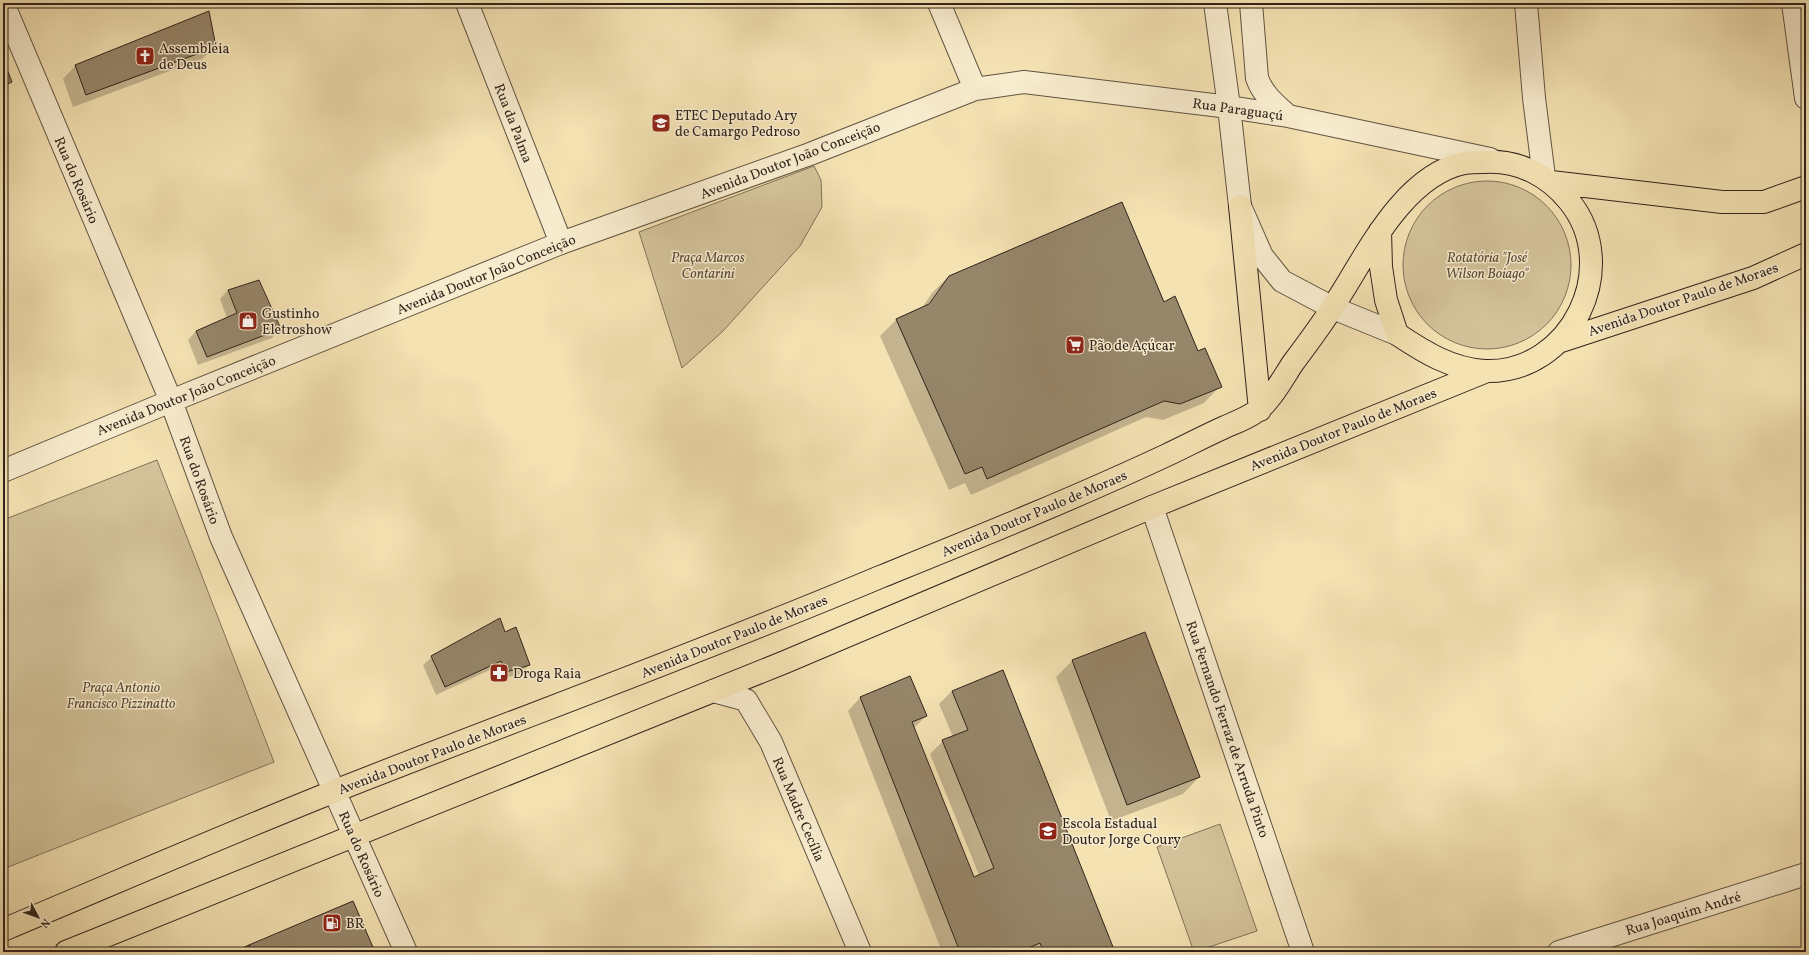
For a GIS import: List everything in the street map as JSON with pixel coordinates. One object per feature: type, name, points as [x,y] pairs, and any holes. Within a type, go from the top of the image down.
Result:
[{"type":"main road","name":"Avenida Doutor Paulo de Moraes","points":[[3,930],[334,791],[769,624],[1108,483],[1260,410],[1333,308],[1380,231],[1402,202],[1429,178],[1462,163],[1498,161],[1522,166],[1547,180]]},
{"type":"main road","points":[[1547,180],[1722,202],[1764,202],[1806,186]]},
{"type":"main road","points":[[1380,231],[1381,268],[1386,300],[1397,334],[1425,352],[1455,366],[1488,371],[1513,368],[1538,358],[1558,342],[1577,318],[1588,290],[1591,260],[1586,231],[1572,204],[1547,180]]},
{"type":"main road","points":[[1240,206],[1260,410]]},
{"type":"main road","name":"Avenida Doutor Paulo de Moraes","points":[[1558,342],[1753,278],[1806,254]]},
{"type":"main road","name":"Avenida Doutor Paulo de Moraes","points":[[66,952],[355,837],[792,659],[1152,507],[1488,371]]},
{"type":"street","name":"Rua da Palma","points":[[467,3],[561,243]]},
{"type":"street","points":[[939,3],[975,89]]},
{"type":"street","points":[[1215,3],[1240,206],[1262,256],[1282,281],[1333,308],[1397,334]]},
{"type":"street","points":[[1251,3],[1257,78],[1261,89],[1270,100],[1288,116]]},
{"type":"street","points":[[1526,3],[1534,98],[1547,180]]},
{"type":"street","points":[[1793,3],[1806,98]]},
{"type":"street","name":"Rua do Rosário","points":[[7,6],[171,401],[221,537],[406,952]]},
{"type":"street","name":"Rua Paraguaçú","points":[[975,89],[1024,82],[1229,107],[1288,116],[1498,161]]},
{"type":"street","name":"Avenida Doutor João Conceição","points":[[3,471],[171,401],[561,243],[810,154],[975,89]]},
{"type":"street","name":"Rua Fernando Ferraz de Arruda Pinto","points":[[1152,507],[1303,952]]},
{"type":"street","name":"Rua Madre Cecília","points":[[713,691],[746,700],[771,742],[860,952]]},
{"type":"street","name":"Rua Joaquim André","points":[[1559,952],[1806,874]]},
{"type":"green space","name":"Praça Marcos Contarini","points":[[814,166],[821,180],[822,207],[800,246],[723,331],[682,368],[639,232]]},
{"type":"green space","name":"Rotatória \"José Wilson Boiago\"","points":[[1479,181],[1495,181],[1519,187],[1534,195],[1547,205],[1557,218],[1565,233],[1570,249],[1570,281],[1565,297],[1557,312],[1547,325],[1534,335],[1511,346],[1495,349],[1479,349],[1463,346],[1447,339],[1433,330],[1422,319],[1413,305],[1406,289],[1403,273],[1403,257],[1406,241],[1413,225],[1422,211],[1433,200],[1447,191],[1463,184]]},
{"type":"green space","name":"Praça Antonio Francisco Pizzinatto","points":[[157,460],[274,762],[3,869],[3,520]]},
{"type":"green space","points":[[1220,824],[1257,931],[1194,952],[1157,847]]},
{"type":"building","name":"Assembléia de Deus","points":[[209,11],[216,47],[86,95],[75,65]]},
{"type":"building","points":[[3,59],[12,82],[3,86]]},
{"type":"building","points":[[1122,202],[1164,302],[1175,296],[1198,351],[1205,348],[1222,387],[1180,404],[1164,401],[987,479],[982,467],[965,474],[896,319],[929,304],[949,276]]},
{"type":"building","name":"Gustinho Eletroshow","points":[[259,280],[281,329],[207,357],[196,331],[237,313],[228,290]]},
{"type":"building","points":[[500,618],[505,632],[516,627],[530,665],[506,672],[501,661],[445,687],[431,656]]},
{"type":"building","points":[[1145,632],[1200,777],[1127,805],[1072,660]]},
{"type":"building","points":[[1003,670],[1115,952],[1044,952],[1040,943],[1019,952],[960,952],[860,697],[910,676],[927,716],[912,722],[974,877],[994,868],[942,740],[968,730],[952,691]]},
{"type":"building","name":"BR","points":[[353,901],[375,952],[252,952],[249,945]]},
{"type":"building","points":[[249,945],[252,952],[233,952]]},
{"type":"place","name":"Assembléia de Deus","points":[[145,56]]},
{"type":"place","name":"ETEC Deputado Ary de Camargo Pedroso","points":[[661,123]]},
{"type":"place","name":"Gustinho Eletroshow","points":[[248,321]]},
{"type":"place","name":"Pão de Açúcar","points":[[1075,345]]},
{"type":"place","name":"Droga Raia","points":[[499,673]]},
{"type":"place","name":"Escola Estadual Doutor Jorge Coury","points":[[1048,831]]},
{"type":"place","name":"BR","points":[[332,923]]}]
